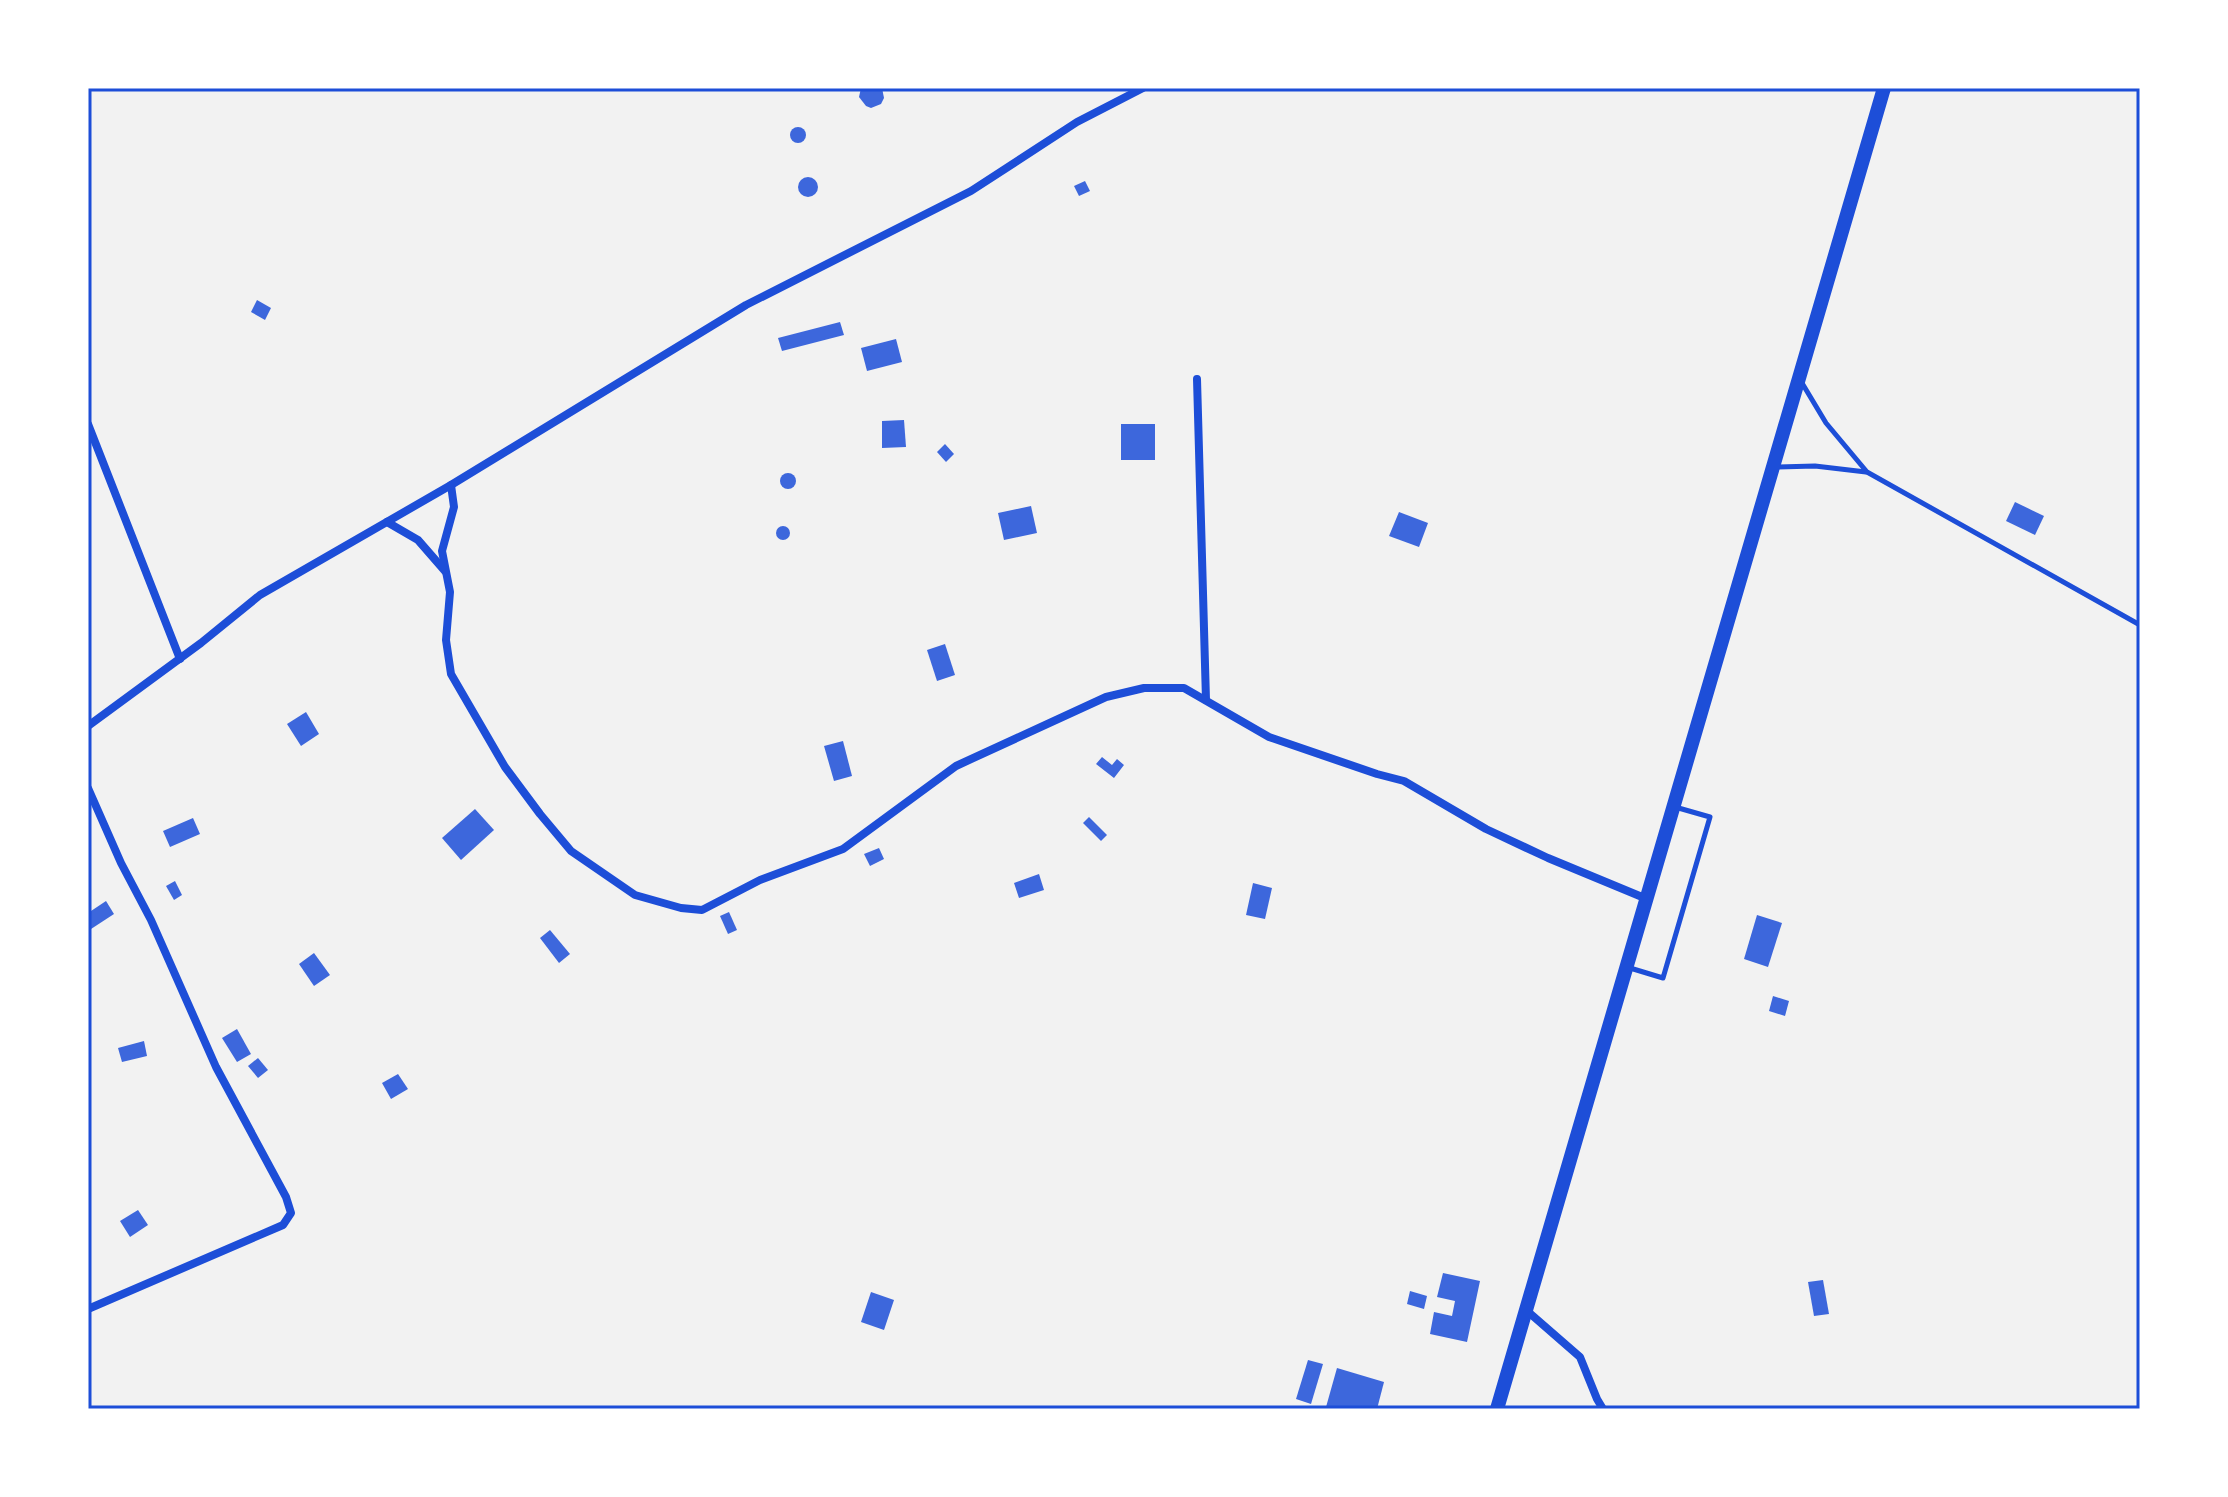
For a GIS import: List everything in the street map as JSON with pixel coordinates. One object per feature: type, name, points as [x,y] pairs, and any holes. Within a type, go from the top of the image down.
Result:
[{"type":"street","points":[[88,726],[180,659],[260,595],[451,485],[746,305],[971,191],[1077,122],[1143,88]]},
{"type":"street","points":[[1497,1409],[1884,88]]},
{"type":"street","points":[[1197,379],[1206,700]]},
{"type":"street","points":[[88,424],[180,659]]},
{"type":"street","points":[[451,485],[454,507],[442,551],[450,592],[446,640],[451,674],[505,767],[571,851],[635,895],[681,908],[702,910],[760,880],[843,849],[956,766],[1106,697],[1166,686],[1184,688],[1269,737],[1404,781],[1486,829],[1647,899]]},
{"type":"street","points":[[387,522],[418,540],[448,575]]},
{"type":"street","points":[[88,788],[216,1067],[286,1197],[291,1213],[283,1225],[88,1309]]},
{"type":"street","points":[[1526,1310],[1580,1357],[1603,1409]]},
{"type":"lane","points":[[1799,378],[1826,423],[1867,472],[2140,625]]},
{"type":"lane","points":[[1773,467],[1815,466],[1867,472]]},
{"type":"lane","points":[[1627,967],[1663,978],[1710,817],[1674,806]]},
{"type":"building","points":[[861,88],[882,88],[884,98],[881,104],[871,108],[866,106],[859,97]]},
{"type":"building","points":[[798,127],[804,129],[804,141],[798,143],[792,141],[790,135],[792,129]]},
{"type":"building","points":[[804,177],[812,177],[818,187],[812,197],[804,197],[798,191],[798,183]]},
{"type":"building","points":[[1085,181],[1090,191],[1079,196],[1074,186]]},
{"type":"building","points":[[257,300],[271,308],[265,320],[251,312]]},
{"type":"building","points":[[840,322],[844,335],[782,351],[778,338]]},
{"type":"building","points":[[896,339],[902,362],[867,371],[861,348]]},
{"type":"building","points":[[904,420],[906,447],[882,448],[882,421]]},
{"type":"building","points":[[1121,424],[1155,424],[1155,460],[1121,460]]},
{"type":"building","points":[[945,444],[954,454],[946,462],[937,452]]},
{"type":"building","points":[[785,473],[791,473],[796,481],[794,487],[785,489],[780,484],[780,478]]},
{"type":"building","points":[[2015,502],[2044,516],[2035,535],[2006,521]]},
{"type":"building","points":[[1031,506],[1037,533],[1004,540],[998,513]]},
{"type":"building","points":[[1399,512],[1428,523],[1419,547],[1389,536]]},
{"type":"building","points":[[783,526],[790,533],[783,540],[776,533]]},
{"type":"building","points":[[945,644],[955,675],[937,681],[927,650]]},
{"type":"building","points":[[306,712],[319,734],[301,746],[287,724]]},
{"type":"building","points":[[843,741],[852,776],[834,781],[824,746]]},
{"type":"building","points":[[1102,757],[1112,765],[1117,759],[1124,765],[1114,778],[1096,764]]},
{"type":"building","points":[[475,809],[494,830],[461,860],[442,838]]},
{"type":"building","points":[[1089,817],[1107,835],[1101,841],[1083,823]]},
{"type":"building","points":[[193,818],[200,834],[170,847],[163,831]]},
{"type":"building","points":[[879,848],[884,859],[870,866],[864,854]]},
{"type":"building","points":[[1039,874],[1044,890],[1019,898],[1014,883]]},
{"type":"building","points":[[175,881],[182,895],[174,900],[166,886]]},
{"type":"building","points":[[1253,883],[1272,888],[1265,919],[1246,915]]},
{"type":"building","points":[[106,901],[114,914],[91,929],[88,913]]},
{"type":"building","points":[[729,912],[737,930],[728,934],[720,916]]},
{"type":"building","points":[[1757,915],[1782,923],[1768,967],[1744,959]]},
{"type":"building","points":[[550,930],[570,954],[559,963],[540,938]]},
{"type":"building","points":[[314,953],[330,975],[314,986],[299,964]]},
{"type":"building","points":[[1773,996],[1789,1001],[1785,1016],[1769,1011]]},
{"type":"building","points":[[237,1029],[251,1054],[237,1062],[222,1038]]},
{"type":"building","points":[[144,1041],[147,1056],[122,1062],[118,1048]]},
{"type":"building","points":[[258,1058],[268,1070],[258,1078],[248,1066]]},
{"type":"building","points":[[398,1074],[408,1089],[391,1099],[382,1083]]},
{"type":"building","points":[[138,1210],[148,1225],[130,1237],[120,1221]]},
{"type":"building","points":[[1443,1273],[1480,1281],[1467,1342],[1430,1334],[1434,1312],[1452,1316],[1455,1301],[1437,1297]]},
{"type":"building","points":[[1823,1280],[1829,1314],[1814,1316],[1808,1282]]},
{"type":"building","points":[[1410,1291],[1427,1296],[1424,1309],[1407,1304]]},
{"type":"building","points":[[871,1292],[894,1300],[884,1330],[861,1322]]},
{"type":"building","points":[[1308,1360],[1323,1364],[1311,1404],[1296,1399]]},
{"type":"building","points":[[1337,1368],[1384,1382],[1377,1409],[1326,1407]]}]
